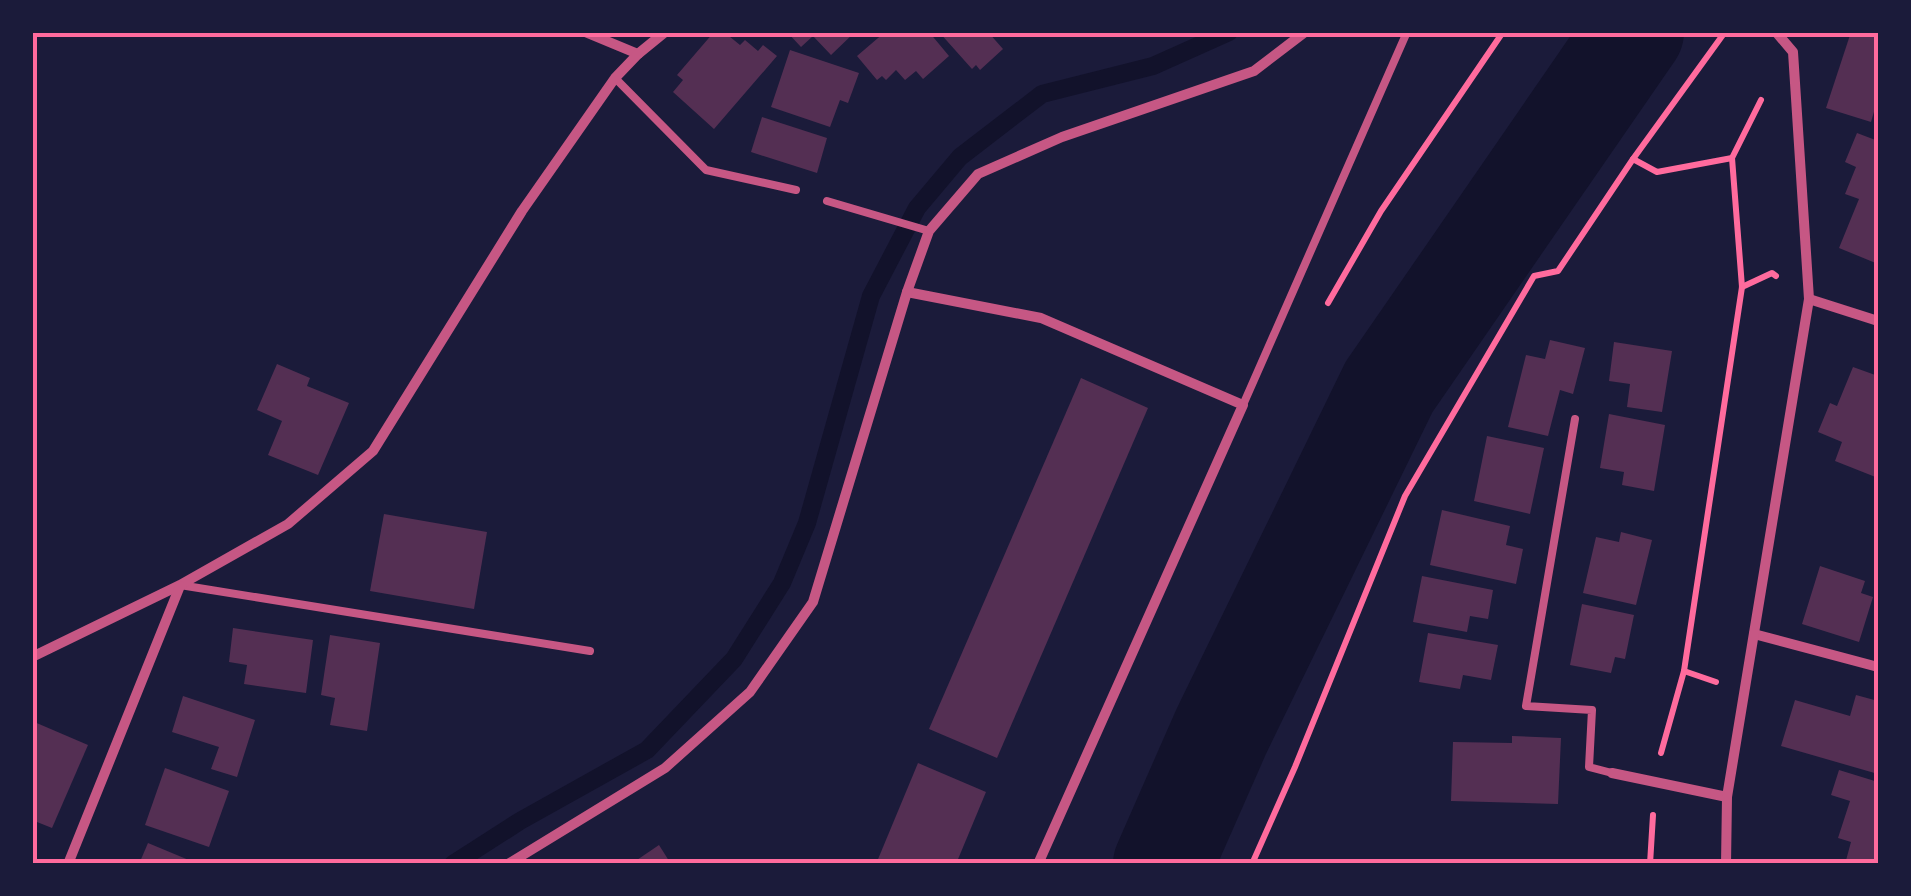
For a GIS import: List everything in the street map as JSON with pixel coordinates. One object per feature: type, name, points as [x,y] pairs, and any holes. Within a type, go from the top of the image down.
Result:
[{"type":"street","points":[[585,32],[638,54]]},
{"type":"street","points":[[32,657],[180,585],[288,524],[374,451],[522,211],[614,78],[665,32]]},
{"type":"street","points":[[508,864],[665,768],[750,692],[813,602],[907,292],[929,232],[978,174],[1062,137],[1254,72],[1305,32]]},
{"type":"street","points":[[1726,864],[1728,797],[1808,300],[1792,52],[1776,32]]},
{"type":"street","points":[[907,292],[1041,318],[1242,405],[1038,864]]},
{"type":"street","points":[[1808,300],[1878,321]]},
{"type":"street","points":[[68,864],[180,585]]},
{"type":"street","points":[[1754,634],[1878,667]]},
{"type":"street","points":[[1612,772],[1728,797]]},
{"type":"lane","points":[[1242,405],[1407,32]]},
{"type":"lane","points":[[614,78],[706,170],[796,190]]},
{"type":"lane","points":[[827,201],[929,232]]},
{"type":"lane","points":[[1574,420],[1526,706],[1592,710],[1589,767],[1612,772]]},
{"type":"lane","points":[[180,585],[590,650]]},
{"type":"path","points":[[1321,314],[1381,211],[1503,32]]},
{"type":"path","points":[[1252,864],[1405,496],[1534,276],[1558,271],[1726,32]]},
{"type":"path","points":[[1650,864],[1660,755],[1684,671],[1742,288],[1732,158],[1756,106],[1792,52]]},
{"type":"path","points":[[1633,160],[1658,172],[1732,158]]},
{"type":"building","points":[[714,32],[724,32],[740,45],[745,40],[758,51],[763,45],[777,56],[714,129],[673,92],[683,80],[677,75]]},
{"type":"building","points":[[787,32],[855,32],[831,55],[813,36],[801,47]]},
{"type":"building","points":[[885,32],[929,32],[949,56],[923,79],[916,71],[905,80],[896,70],[886,80],[882,76],[877,80],[857,56]]},
{"type":"building","points":[[939,32],[988,32],[1003,49],[980,70],[976,65],[972,69]]},
{"type":"building","points":[[1851,32],[1878,32],[1878,98],[1871,122],[1826,108]]},
{"type":"building","points":[[790,50],[859,73],[848,103],[840,100],[830,127],[771,107]]},
{"type":"building","points":[[762,117],[827,138],[817,173],[751,152]]},
{"type":"building","points":[[1857,133],[1878,141],[1878,264],[1839,248],[1859,199],[1845,194],[1856,167],[1845,162]]},
{"type":"building","points":[[1550,340],[1585,348],[1573,394],[1560,390],[1548,436],[1508,427],[1526,355],[1545,359]]},
{"type":"building","points":[[1614,342],[1672,351],[1662,412],[1627,407],[1630,384],[1609,381]]},
{"type":"building","points":[[277,364],[310,378],[307,386],[349,403],[318,475],[268,455],[282,421],[257,410]]},
{"type":"building","points":[[1853,367],[1878,376],[1878,478],[1835,461],[1842,442],[1818,432],[1830,403],[1837,406]]},
{"type":"building","points":[[1081,378],[1148,408],[997,758],[929,729]]},
{"type":"building","points":[[1609,414],[1665,425],[1654,491],[1622,485],[1624,472],[1600,468]]},
{"type":"building","points":[[1487,436],[1544,448],[1530,514],[1474,501]]},
{"type":"building","points":[[1442,510],[1510,526],[1506,545],[1523,549],[1516,584],[1430,565]]},
{"type":"building","points":[[384,514],[487,532],[474,609],[370,591]]},
{"type":"building","points":[[1621,532],[1652,540],[1636,605],[1583,593],[1596,537],[1619,542]]},
{"type":"building","points":[[1820,566],[1865,581],[1861,593],[1873,597],[1859,642],[1802,624]]},
{"type":"building","points":[[1422,576],[1493,590],[1488,619],[1470,616],[1467,632],[1413,622]]},
{"type":"building","points":[[1582,604],[1634,615],[1625,659],[1615,657],[1611,673],[1570,665]]},
{"type":"building","points":[[233,628],[313,640],[306,693],[244,684],[247,665],[229,662]]},
{"type":"building","points":[[1428,633],[1498,645],[1491,680],[1463,675],[1460,689],[1419,682]]},
{"type":"building","points":[[330,635],[380,643],[367,731],[330,725],[335,698],[321,695]]},
{"type":"building","points":[[1856,695],[1878,701],[1878,774],[1781,746],[1795,700],[1850,716]]},
{"type":"building","points":[[183,696],[255,720],[237,777],[211,769],[219,747],[172,732]]},
{"type":"building","points":[[32,721],[88,745],[52,828],[32,820]]},
{"type":"building","points":[[1512,736],[1561,738],[1558,804],[1451,801],[1453,742],[1512,743]]},
{"type":"building","points":[[918,763],[986,792],[956,864],[876,864]]},
{"type":"building","points":[[165,768],[229,791],[209,847],[145,825]]},
{"type":"building","points":[[1839,770],[1878,782],[1878,864],[1845,864],[1851,842],[1838,838],[1850,801],[1831,795]]},
{"type":"building","points":[[148,843],[196,863],[196,864],[139,864]]},
{"type":"building","points":[[659,845],[671,864],[631,864]]},
{"type":"waterway","points":[[453,864],[520,821],[647,750],[734,659],[782,583],[807,523],[871,296],[917,208],[960,157],[1042,94],[1153,66],[1229,32]]},
{"type":"waterway","points":[[1163,864],[1221,732],[1389,387],[1634,32]]}]
